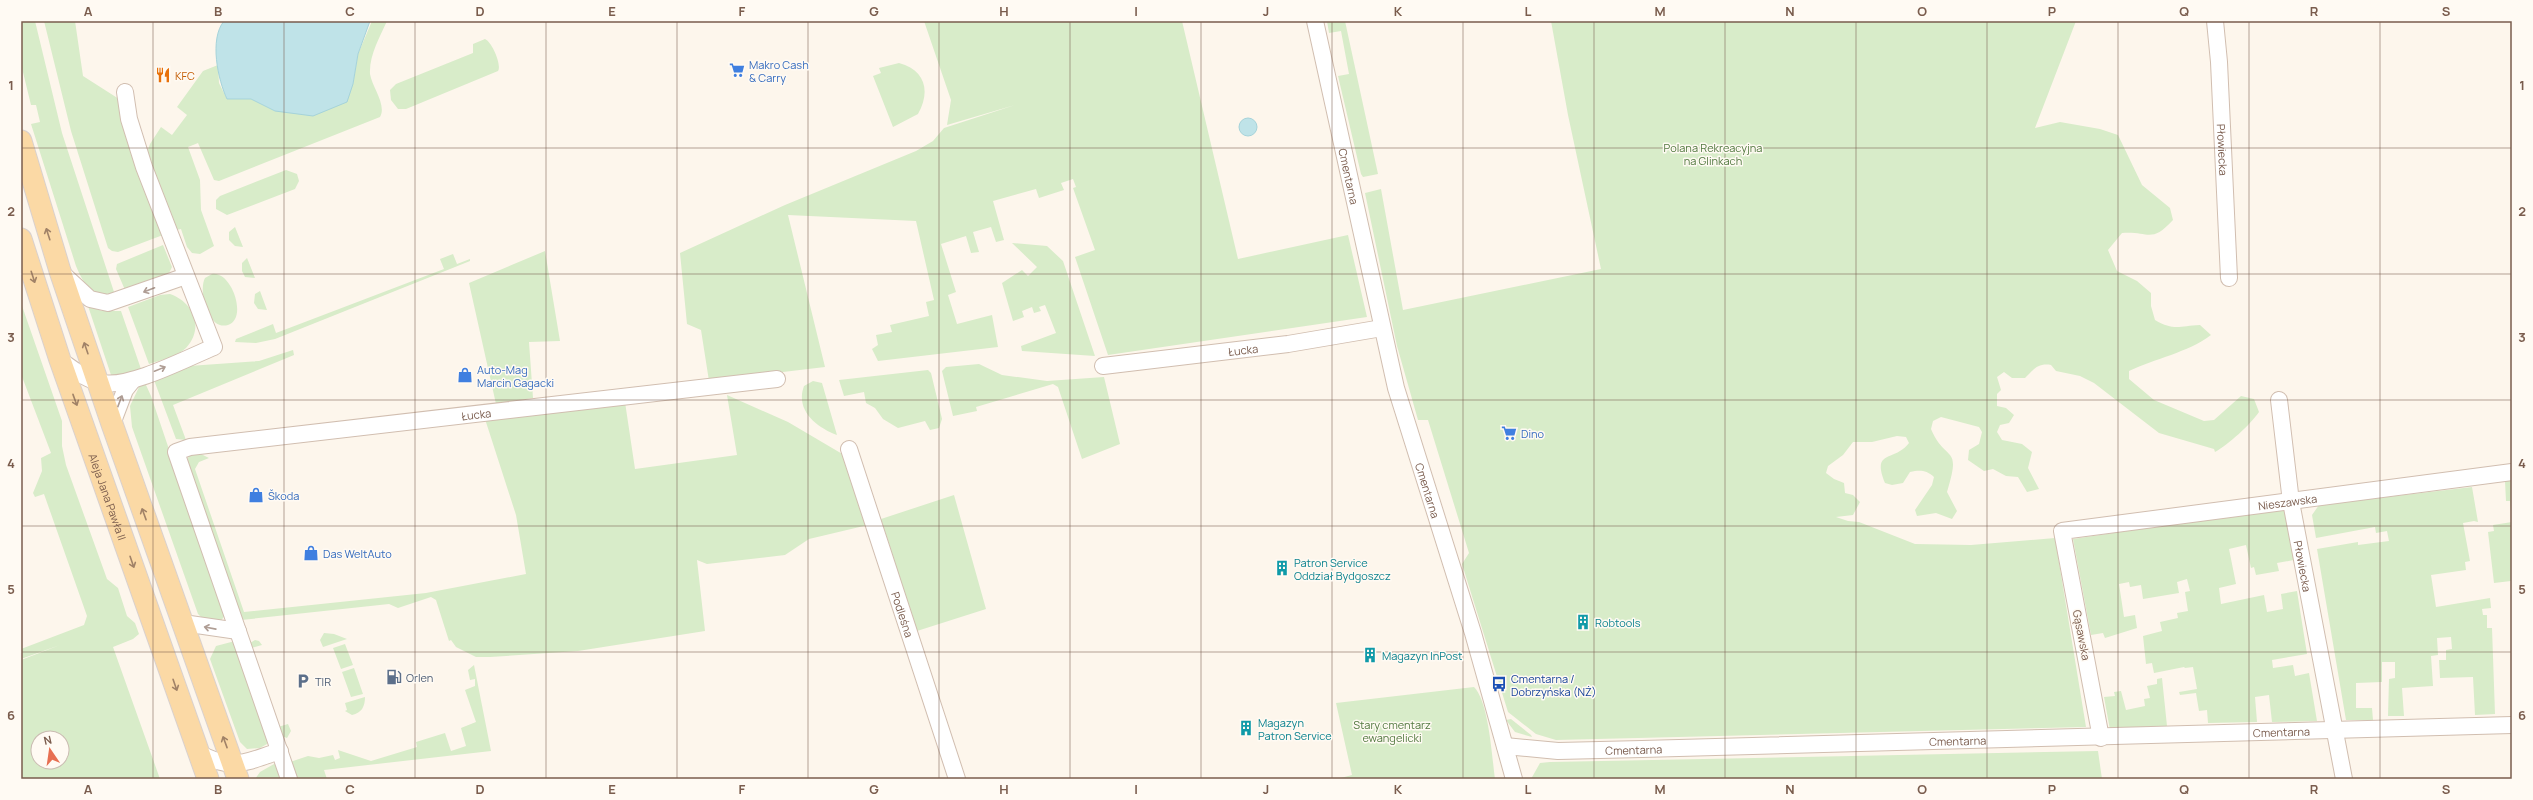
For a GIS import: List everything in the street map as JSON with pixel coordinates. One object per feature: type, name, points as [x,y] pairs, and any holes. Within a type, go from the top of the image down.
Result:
[{"type":"main road","points":[[21,141],[60,271],[112,424],[236,772]]},
{"type":"main road","name":"Aleja Jana Pawła II","points":[[21,240],[60,360],[208,779]]},
{"type":"street","name":"Cmentarna","points":[[1315,21],[1396,388],[1505,746],[1558,751],[2336,732],[2512,725]]},
{"type":"street","name":"Płowiecka","points":[[2215,21],[2219,62],[2229,278]]},
{"type":"street","points":[[60,360],[90,379],[109,384],[133,380],[214,347],[141,160],[128,119],[125,92]]},
{"type":"street","points":[[60,271],[90,299],[108,303],[186,276]]},
{"type":"street","name":"Łucka","points":[[1103,366],[1288,344],[1382,328]]},
{"type":"street","name":"Łucka","points":[[238,631],[176,452],[190,447],[777,379]]},
{"type":"street","points":[[112,424],[125,390],[133,380]]},
{"type":"street","name":"Płowiecka","points":[[2279,400],[2291,502],[2344,779]]},
{"type":"street","name":"Podleśna","points":[[849,449],[957,779]]},
{"type":"street","name":"Nieszawska","points":[[2062,532],[2512,472]]},
{"type":"street","name":"Gąsawska","points":[[2062,532],[2102,738]]},
{"type":"street","points":[[183,622],[238,631],[289,779]]},
{"type":"street","points":[[1505,746],[1514,779]]},
{"type":"street","points":[[199,753],[236,772],[280,751]]},
{"type":"green space","points":[[21,21],[35,21],[62,133],[115,295],[107,296],[95,293],[86,284],[76,266],[31,124],[40,122],[36,105],[31,105],[21,64]]},
{"type":"green space","points":[[44,21],[75,21],[83,76],[119,99],[127,141],[163,235],[118,252],[112,251],[108,248],[71,131]]},
{"type":"green space","points":[[372,21],[387,21],[376,46],[370,67],[371,79],[382,107],[380,117],[219,181],[214,180],[198,143],[188,147],[200,180],[201,210],[214,246],[200,254],[192,253],[187,247],[181,229],[176,230],[147,152],[150,144],[161,127],[172,135],[187,115],[177,107],[203,71],[218,65],[219,83],[227,99],[251,99],[275,111],[353,84],[358,54]]},
{"type":"green space","points":[[924,21],[1182,21],[1238,259],[1348,235],[1367,317],[1108,355],[1075,257],[1095,250],[1073,188],[1076,187],[1073,179],[1061,183],[1064,190],[1039,198],[1036,189],[993,201],[1004,240],[996,242],[991,227],[973,232],[979,252],[971,253],[966,236],[941,244],[956,292],[948,295],[957,324],[992,315],[998,347],[878,361],[872,349],[878,345],[876,335],[892,332],[890,325],[929,316],[926,302],[934,300],[916,221],[788,215],[825,367],[709,381],[701,330],[687,324],[680,253],[785,205],[916,151],[933,141],[944,128],[1015,105],[947,125],[951,100]]},
{"type":"green space","points":[[1327,21],[1345,21],[1378,174],[1363,177],[1361,174],[1338,76],[1349,74],[1341,31],[1329,33]]},
{"type":"green space","name":"Polana Rekreacyjna na Glinkach","points":[[1551,21],[2076,21],[2035,128],[2060,122],[2100,129],[2118,135],[2142,185],[2170,208],[2173,220],[2160,232],[2154,234],[2122,233],[2108,250],[2117,271],[2137,281],[2151,293],[2151,306],[2155,320],[2172,327],[2200,325],[2211,335],[2182,351],[2129,371],[2129,379],[2154,400],[2204,421],[2214,420],[2241,396],[2254,399],[2259,412],[2239,434],[2215,452],[2214,449],[2159,433],[2094,383],[2080,376],[2056,371],[2051,365],[2043,365],[2036,367],[2025,378],[2012,378],[2004,372],[1997,377],[2001,390],[1997,394],[1997,406],[2006,408],[2014,415],[2009,423],[2000,425],[1997,432],[2002,440],[2022,444],[2032,452],[2028,468],[2039,489],[2027,492],[2018,477],[2006,476],[1993,469],[1984,471],[1968,460],[1969,450],[1979,444],[1982,432],[1979,427],[1941,417],[1933,421],[1931,429],[1937,440],[1950,455],[1952,460],[1953,466],[1947,492],[1957,511],[1952,519],[1936,513],[1917,516],[1915,510],[1932,485],[1934,477],[1928,473],[1920,471],[1910,472],[1903,483],[1892,485],[1885,483],[1881,472],[1883,460],[1903,449],[1909,443],[1906,437],[1897,436],[1872,442],[1853,442],[1843,455],[1828,466],[1826,473],[1834,479],[1844,483],[1845,493],[1853,495],[1860,502],[1853,515],[1836,517],[1848,521],[1859,522],[1915,544],[1971,545],[2055,538],[2086,727],[1556,740],[1536,734],[1508,712],[1462,564],[1469,553],[1428,420],[1418,420],[1397,346],[1365,193],[1381,189],[1403,310],[1601,269],[1568,115]]},
{"type":"green space","points":[[485,39],[491,44],[496,54],[499,64],[498,71],[406,109],[398,109],[391,100],[390,90],[396,84],[473,53],[473,44]]},
{"type":"green space","points":[[899,63],[908,66],[920,76],[925,90],[922,105],[918,114],[893,127],[873,76],[881,73],[879,68]]},
{"type":"green space","points":[[286,170],[297,174],[299,181],[295,189],[227,215],[216,209],[216,200],[220,196]]},
{"type":"green space","points":[[235,227],[243,247],[235,246],[229,240],[229,232]]},
{"type":"green space","points":[[1012,243],[1047,246],[1063,261],[1095,356],[1022,351],[1021,346],[1056,333],[1045,305],[1039,307],[1041,311],[1034,313],[1032,307],[1022,311],[1024,317],[1013,321],[1002,283],[1022,270],[1028,276],[1037,267]]},
{"type":"green space","points":[[163,245],[172,267],[169,273],[125,290],[116,269],[117,264]]},
{"type":"green space","points":[[545,251],[560,341],[529,342],[533,398],[496,404],[469,283]]},
{"type":"green space","points":[[453,254],[457,264],[470,259],[470,261],[275,339],[256,343],[235,342],[236,339],[273,324],[276,333],[444,269],[440,259]]},
{"type":"green space","points":[[247,258],[255,278],[245,277],[242,271],[242,263]]},
{"type":"green space","points":[[212,274],[219,275],[226,280],[235,296],[237,314],[234,321],[228,325],[221,325],[215,322],[206,309],[203,284],[205,278]]},
{"type":"green space","points":[[260,291],[267,310],[258,309],[254,303],[255,294]]},
{"type":"green space","points":[[170,294],[185,303],[190,309],[194,316],[195,332],[192,340],[186,348],[178,354],[149,364],[128,307],[160,295]]},
{"type":"green space","points":[[21,303],[62,421],[62,446],[66,465],[107,579],[118,588],[127,616],[135,623],[139,634],[133,639],[113,647],[160,779],[21,779],[21,660],[60,645],[21,659],[21,649],[84,625],[87,616],[44,494],[35,497],[33,493],[42,471],[41,458],[51,453],[21,374]]},
{"type":"green space","points":[[88,306],[102,311],[121,311],[141,369],[119,376],[111,375]]},
{"type":"green space","points":[[293,350],[294,355],[173,405],[186,440],[176,439],[154,380],[189,366],[259,361]]},
{"type":"green space","points":[[979,364],[1002,375],[1047,381],[1104,377],[1120,444],[1082,459],[1058,387],[1053,384],[976,407],[977,411],[953,416],[942,371],[946,367]]},
{"type":"green space","points":[[928,370],[931,373],[942,419],[939,428],[930,430],[925,421],[898,428],[883,419],[875,408],[866,403],[864,392],[844,396],[839,380]]},
{"type":"green space","points":[[813,381],[822,383],[837,435],[829,432],[815,422],[805,410],[802,403],[804,386]]},
{"type":"green space","points":[[140,385],[146,385],[151,396],[225,615],[221,621],[202,618],[198,614],[132,427],[130,406]]},
{"type":"green space","points":[[727,395],[788,422],[844,455],[868,525],[809,539],[785,555],[707,564],[697,560],[705,631],[578,651],[476,657],[456,647],[451,640],[449,641],[436,600],[431,597],[398,608],[389,604],[241,620],[185,464],[190,454],[199,453],[209,458],[199,462],[195,469],[244,612],[426,593],[526,574],[516,515],[485,419],[625,402],[635,469],[737,455]]},
{"type":"green space","points":[[2505,481],[2512,481],[2512,522],[2510,501],[2506,501]]},
{"type":"green space","points":[[2472,487],[2478,522],[2474,521],[2463,523],[2470,561],[2465,562],[2466,570],[2431,575],[2436,607],[2490,598],[2491,608],[2482,609],[2483,615],[2487,615],[2487,628],[2492,628],[2495,714],[2475,715],[2473,677],[2440,678],[2439,660],[2446,660],[2446,650],[2452,649],[2451,637],[2437,638],[2438,655],[2431,656],[2433,686],[2402,688],[2404,716],[2388,716],[2389,679],[2395,678],[2395,662],[2382,662],[2382,682],[2356,683],[2356,708],[2372,708],[2373,720],[2346,720],[2317,549],[2358,542],[2358,545],[2389,541],[2387,531],[2376,533],[2375,527],[2316,538],[2312,515],[2319,505]]},
{"type":"green space","points":[[954,495],[986,609],[917,631],[881,519]]},
{"type":"green space","points":[[2287,507],[2294,560],[2277,563],[2279,571],[2256,575],[2254,567],[2251,568],[2246,545],[2229,549],[2236,584],[2219,588],[2221,604],[2264,595],[2267,612],[2283,609],[2281,594],[2297,591],[2307,654],[2272,660],[2273,668],[2293,665],[2295,676],[2309,673],[2317,721],[2272,722],[2269,695],[2255,697],[2257,722],[2208,723],[2207,710],[2199,711],[2196,693],[2180,695],[2179,692],[2197,689],[2193,667],[2184,667],[2154,673],[2152,663],[2146,664],[2143,636],[2162,631],[2160,622],[2178,618],[2177,613],[2188,611],[2185,592],[2190,591],[2187,579],[2177,582],[2179,593],[2143,599],[2141,585],[2130,587],[2129,582],[2119,584],[2124,617],[2135,615],[2137,628],[2105,638],[2103,633],[2091,635],[2073,539]]},
{"type":"green space","points":[[2512,522],[2512,588],[2511,581],[2494,583],[2488,532],[2494,531],[2493,525]]},
{"type":"green space","points":[[324,633],[334,634],[347,639],[323,647],[320,640]]},
{"type":"green space","points":[[255,640],[259,641],[262,645],[251,648],[278,727],[288,724],[291,731],[287,738],[279,735],[249,648],[250,643]]},
{"type":"green space","points":[[235,641],[268,735],[267,744],[260,748],[247,749],[240,742],[210,659],[216,646]]},
{"type":"green space","points":[[345,644],[353,665],[341,669],[333,648]]},
{"type":"green space","points":[[474,665],[491,751],[324,770],[327,779],[294,779],[290,762],[308,756],[319,758],[333,755],[335,760],[340,758],[338,750],[371,761],[417,747],[416,742],[445,733],[451,751],[466,746],[461,728],[476,722],[465,690],[475,686],[475,679],[470,680],[468,670]]},
{"type":"green space","points":[[354,668],[363,694],[351,697],[342,672]]},
{"type":"green space","points":[[2162,678],[2167,726],[2110,730],[2104,697],[2115,696],[2114,692],[2121,691],[2126,710],[2145,706],[2144,699],[2150,698],[2147,686],[2157,684],[2157,679]]},
{"type":"green space","name":"Stary cmentarz ewangelicki","points":[[1474,687],[1479,694],[1486,717],[1495,779],[1337,779],[1352,775],[1336,703]]},
{"type":"green space","points":[[365,697],[364,706],[361,711],[352,715],[345,711],[347,710],[345,703]]},
{"type":"green space","points":[[1511,719],[1532,737],[1515,732],[1506,720]]},
{"type":"green space","points":[[2098,751],[2102,779],[1531,779],[1540,763],[1550,762]]},
{"type":"green space","points":[[274,764],[277,765],[284,779],[255,779],[260,772]]},
{"type":"water","points":[[224,21],[370,21],[358,54],[353,84],[347,102],[313,116],[275,111],[251,99],[227,99],[216,60],[217,38],[219,29]]},
{"type":"water","points":[[1244,118],[1252,118],[1257,123],[1255,134],[1252,136],[1244,136],[1239,131],[1239,123]]},
{"type":"place","name":"Makro Cash & Carry","points":[[737,70]]},
{"type":"place","name":"KFC","points":[[163,75]]},
{"type":"place","name":"Auto-Mag Marcin Gagacki","points":[[465,375]]},
{"type":"place","name":"Dino","points":[[1509,433]]},
{"type":"place","name":"Škoda","points":[[256,495]]},
{"type":"place","name":"Das WeltAuto","points":[[311,553]]},
{"type":"place","name":"Patron Service Oddział Bydgoszcz","points":[[1282,568]]},
{"type":"place","name":"Robtools","points":[[1583,622]]},
{"type":"place","name":"Magazyn InPost","points":[[1370,655]]},
{"type":"place","name":"Orlen","points":[[394,677]]},
{"type":"place","name":"TIR","points":[[303,681]]},
{"type":"place","name":"Cmentarna / Dobrzyńska (NŻ)","points":[[1499,684]]},
{"type":"place","name":"Magazyn Patron Service","points":[[1246,728]]}]
